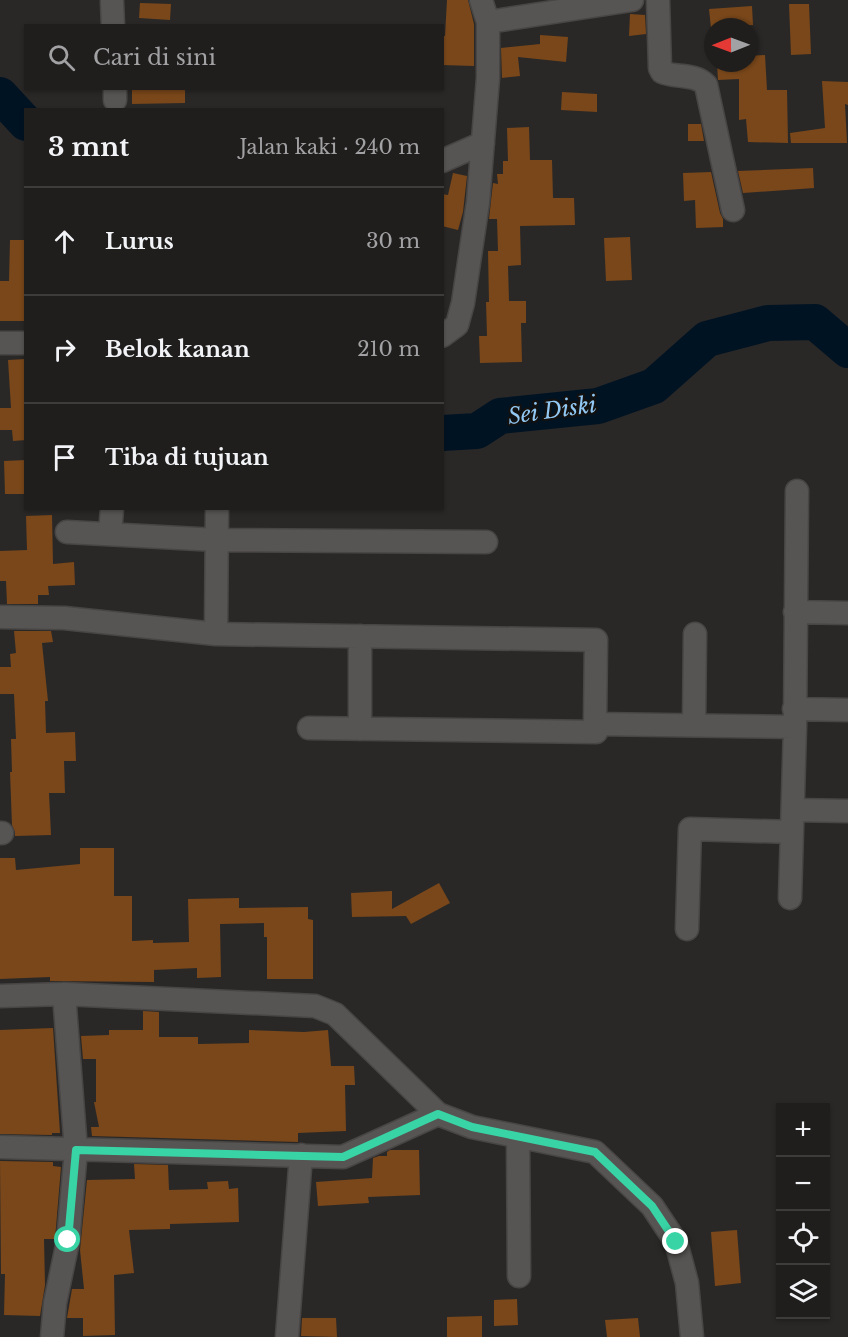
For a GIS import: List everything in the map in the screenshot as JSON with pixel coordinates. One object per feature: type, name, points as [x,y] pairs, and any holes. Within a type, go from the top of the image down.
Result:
[{"type":"street","points":[[444,335],[458,325],[464,303],[478,202],[488,78],[488,22],[481,0]]},
{"type":"street","points":[[488,22],[632,0]]},
{"type":"street","points":[[658,0],[660,68],[667,74],[696,79],[706,85],[733,210]]},
{"type":"street","points":[[112,2],[113,24]]},
{"type":"street","points":[[444,160],[483,143]]},
{"type":"street","points":[[0,343],[24,343]]},
{"type":"street","points":[[790,898],[797,491]]},
{"type":"street","points":[[110,534],[112,510]]},
{"type":"street","points":[[216,634],[217,510]]},
{"type":"street","points":[[67,532],[216,540],[486,542]]},
{"type":"street","points":[[795,612],[848,613]]},
{"type":"street","points":[[0,617],[64,618],[216,634],[596,640],[596,732],[309,728]]},
{"type":"street","points":[[694,725],[695,634]]},
{"type":"street","points":[[360,636],[360,729]]},
{"type":"street","points":[[595,724],[694,725],[794,718],[848,710]]},
{"type":"street","points":[[687,928],[690,830],[792,821],[848,811]]},
{"type":"street","points":[[0,996],[64,994],[315,1006],[335,1014],[348,1024],[438,1114],[472,1127],[595,1152],[652,1206],[676,1242],[687,1283],[692,1337]]},
{"type":"street","points":[[51,1337],[55,1303],[68,1240],[76,1150],[64,994]]},
{"type":"street","points":[[0,1147],[343,1157],[438,1114]]},
{"type":"street","points":[[518,1138],[519,1276]]},
{"type":"street","points":[[287,1337],[300,1155]]},
{"type":"building","points":[[447,0],[468,0],[474,24],[474,66],[444,65]]},
{"type":"building","points":[[140,3],[171,4],[170,20],[139,18]]},
{"type":"building","points":[[789,4],[809,4],[811,54],[791,55]]},
{"type":"building","points":[[752,6],[753,18],[710,18],[709,9]]},
{"type":"building","points":[[630,14],[645,15],[646,34],[629,36]]},
{"type":"building","points":[[540,35],[568,37],[566,62],[518,57],[520,76],[502,78],[501,48],[540,44]]},
{"type":"building","points":[[758,55],[765,55],[767,90],[787,90],[788,143],[748,142],[746,119],[739,120],[739,79],[718,80],[718,72],[758,72]]},
{"type":"building","points":[[822,81],[848,82],[848,105],[845,104],[847,143],[791,143],[790,133],[825,128]]},
{"type":"building","points":[[132,90],[185,90],[185,103],[132,104]]},
{"type":"building","points":[[562,92],[597,94],[597,112],[561,110]]},
{"type":"building","points":[[688,124],[701,124],[704,141],[688,141]]},
{"type":"building","points":[[529,127],[530,160],[552,160],[553,198],[574,198],[575,225],[520,226],[521,265],[508,266],[509,301],[526,301],[526,323],[521,323],[522,362],[480,363],[479,336],[487,336],[488,251],[498,251],[497,219],[489,219],[493,183],[498,184],[497,174],[503,174],[503,161],[508,161],[507,128]]},
{"type":"building","points":[[813,168],[814,188],[743,193],[738,171]]},
{"type":"building","points":[[711,172],[723,227],[696,228],[695,200],[684,201],[683,173]]},
{"type":"building","points":[[453,173],[467,176],[463,212],[458,230],[444,226],[444,194],[448,195]]},
{"type":"building","points":[[630,237],[632,280],[606,281],[604,238]]},
{"type":"building","points":[[10,240],[24,240],[24,321],[0,321],[0,281],[9,281]]},
{"type":"building","points":[[24,359],[24,440],[13,441],[12,430],[0,430],[0,408],[11,408],[8,360]]},
{"type":"building","points":[[24,460],[24,494],[5,494],[4,461]]},
{"type":"building","points":[[52,515],[53,564],[74,562],[75,585],[48,586],[49,595],[38,595],[38,604],[7,604],[6,581],[0,581],[0,551],[27,550],[26,516]]},
{"type":"building","points":[[14,631],[51,631],[53,642],[42,643],[48,701],[45,701],[46,733],[75,732],[76,761],[64,761],[65,793],[49,793],[51,835],[15,836],[12,825],[10,772],[12,772],[11,739],[16,739],[14,694],[0,694],[0,667],[11,667],[10,654],[16,653]]},
{"type":"building","points":[[80,848],[114,848],[114,896],[132,896],[132,941],[189,942],[188,899],[239,898],[239,908],[308,907],[308,919],[313,920],[313,979],[267,979],[267,937],[264,937],[264,923],[220,924],[221,977],[197,978],[197,968],[154,970],[154,982],[50,981],[50,977],[0,979],[0,858],[15,858],[16,870],[80,864]]},
{"type":"building","points":[[439,883],[450,903],[411,924],[406,916],[352,917],[351,893],[392,891],[392,909]]},
{"type":"building","points":[[143,1011],[159,1012],[159,1037],[198,1037],[198,1044],[249,1043],[249,1030],[304,1032],[328,1030],[331,1066],[354,1066],[355,1085],[345,1085],[346,1131],[298,1133],[298,1142],[92,1136],[91,1127],[99,1127],[94,1102],[96,1102],[96,1059],[83,1059],[81,1036],[109,1035],[109,1030],[143,1030]]},
{"type":"building","points":[[53,1028],[60,1133],[52,1133],[52,1135],[0,1134],[0,1030]]},
{"type":"building","points":[[390,1150],[419,1150],[420,1195],[368,1197],[369,1203],[318,1206],[316,1182],[372,1178],[373,1158],[387,1156]]},
{"type":"building","points":[[0,1161],[53,1162],[53,1166],[61,1167],[55,1239],[44,1239],[45,1285],[40,1316],[4,1315],[5,1274],[1,1274]]},
{"type":"building","points":[[134,1164],[168,1165],[169,1190],[208,1189],[207,1182],[228,1181],[229,1189],[238,1188],[239,1222],[170,1224],[170,1229],[129,1230],[134,1273],[114,1275],[115,1335],[83,1336],[83,1318],[67,1318],[72,1289],[84,1289],[80,1250],[87,1180],[135,1179]]},
{"type":"building","points":[[737,1230],[741,1283],[715,1286],[711,1232]]},
{"type":"building","points":[[517,1299],[518,1325],[494,1326],[494,1300]]},
{"type":"building","points":[[482,1316],[482,1337],[447,1337],[447,1317]]},
{"type":"building","points":[[302,1318],[336,1318],[337,1337],[301,1336]]},
{"type":"building","points":[[638,1318],[640,1337],[607,1337],[605,1320]]},
{"type":"waterway","name":"Sei Diski","points":[[0,95],[24,121]]},
{"type":"waterway","name":"Sei Diski","points":[[444,433],[477,431],[500,416],[598,406],[654,386],[707,339],[768,323],[815,322],[848,350]]},
{"type":"route","points":[[68,1240],[76,1150],[343,1157],[438,1114],[472,1127],[595,1152],[652,1206],[676,1242]]}]
